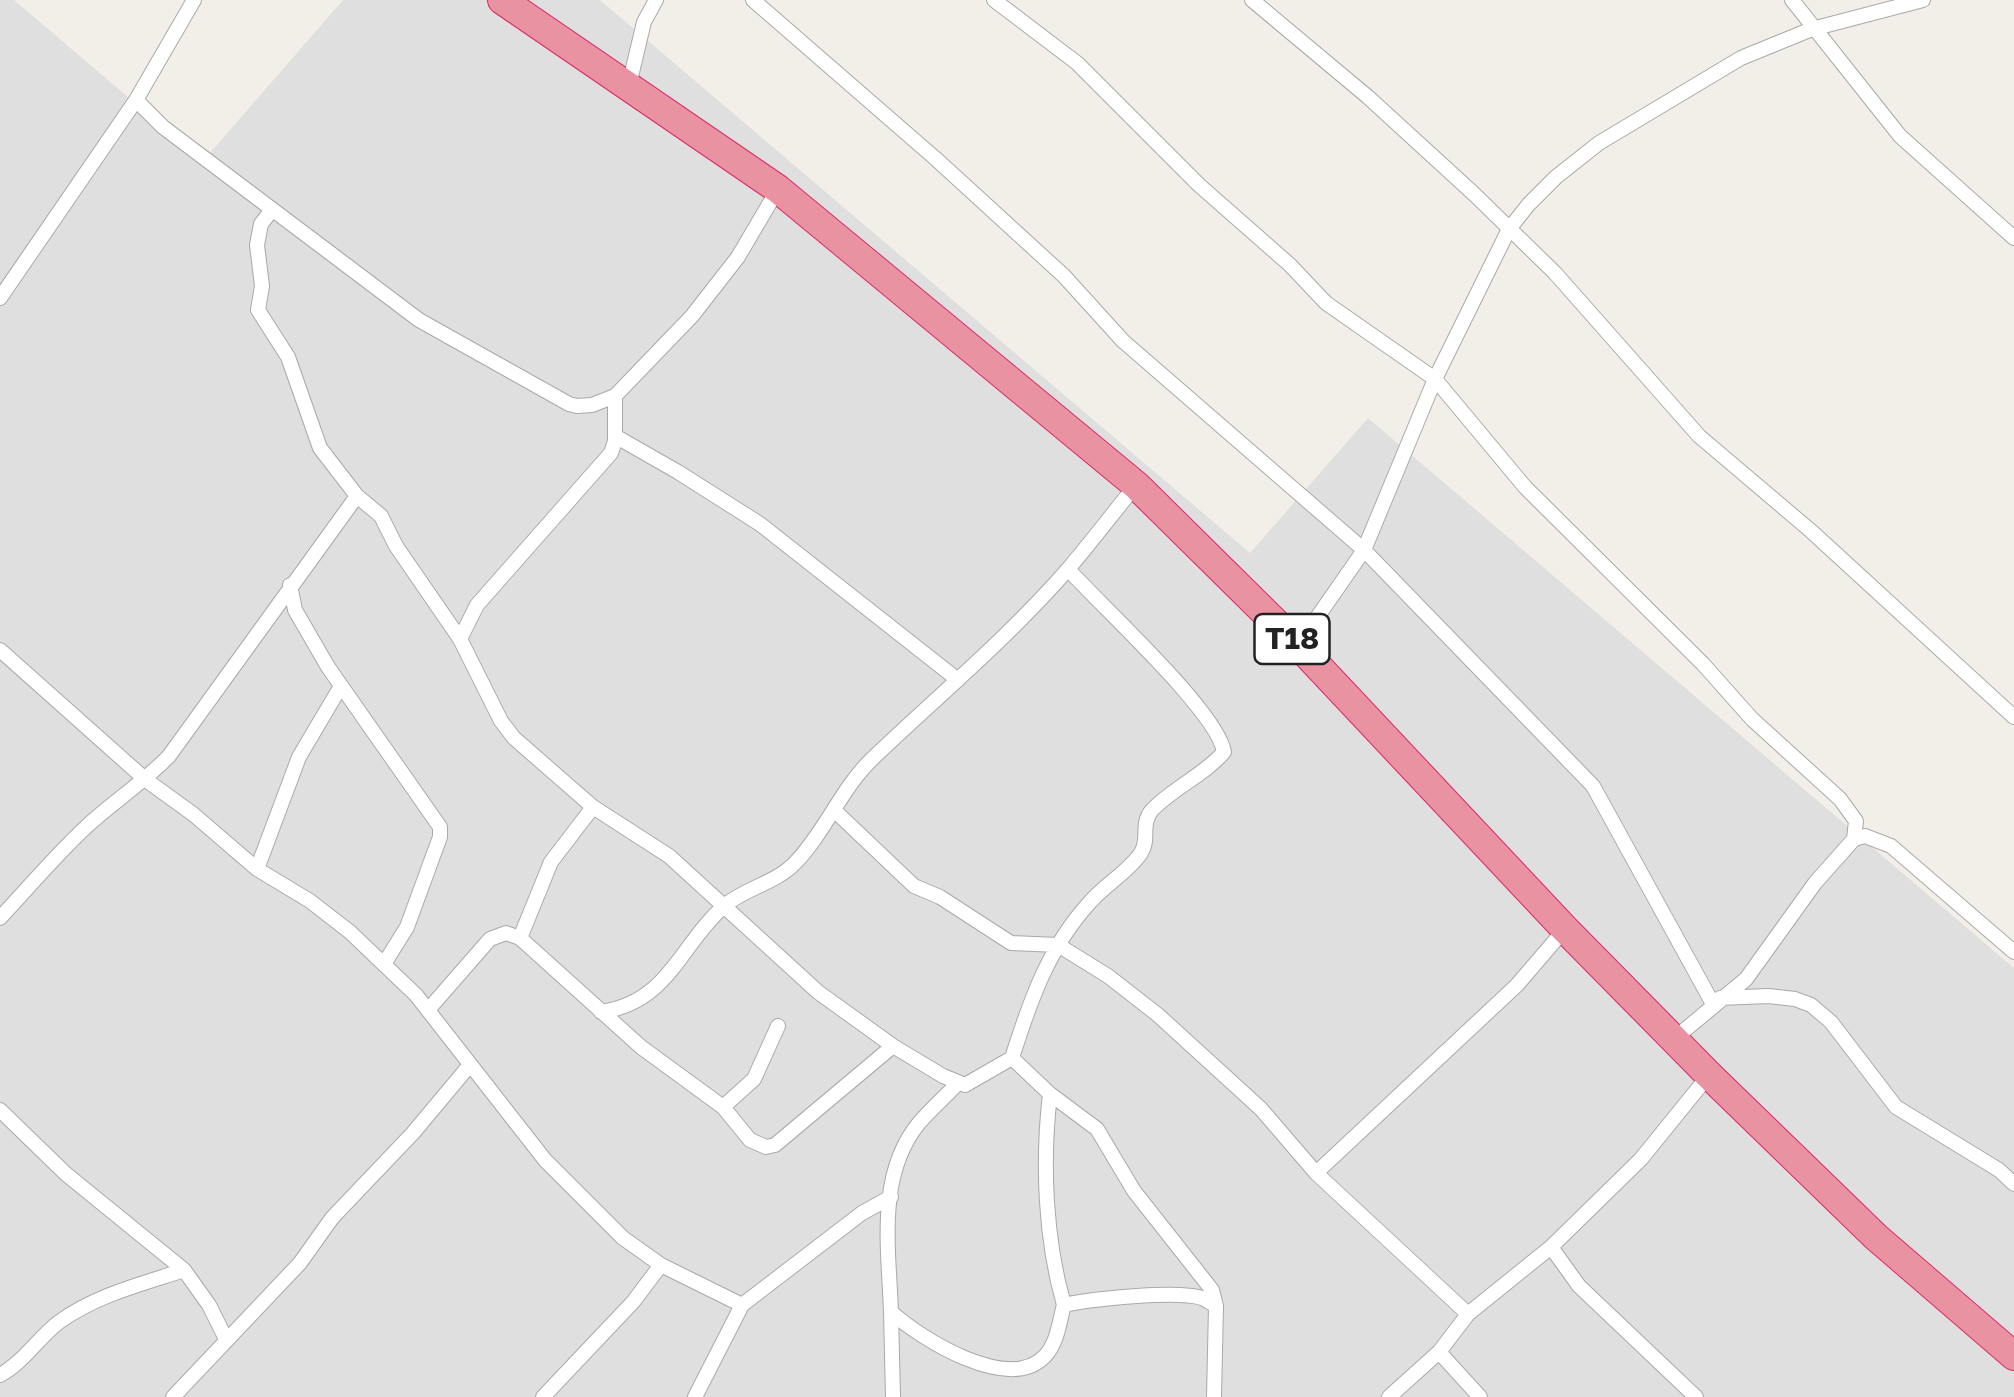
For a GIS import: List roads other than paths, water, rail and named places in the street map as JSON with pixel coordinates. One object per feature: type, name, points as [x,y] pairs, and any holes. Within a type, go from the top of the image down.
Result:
[{"type":"highway","name":"T18","points":[[502,0],[778,188],[1136,485],[1298,644],[1564,929],[1708,1076],[1876,1237],[2014,1356]]},
{"type":"street","points":[[0,298],[136,100],[194,0]]},
{"type":"street","points":[[629,85],[644,22],[656,0]]},
{"type":"street","points":[[753,0],[1064,276],[1124,341],[1364,550],[1593,786],[1716,1001]]},
{"type":"street","points":[[994,0],[1077,63],[1199,185],[1290,264],[1326,303],[1435,379],[1526,486],[1703,664],[1752,719],[1840,799],[1856,821],[1854,839]]},
{"type":"street","points":[[1252,0],[1368,96],[1555,274],[1699,436],[2014,716]]},
{"type":"street","points":[[1792,0],[1900,136],[2014,238]]},
{"type":"street","points":[[1298,644],[1364,550],[1435,379],[1508,229],[1556,177],[1599,143],[1741,58],[1812,29],[1923,0]]},
{"type":"street","points":[[136,100],[163,127],[271,211],[420,320],[569,404],[592,405],[615,396],[703,304],[738,257],[778,188]]},
{"type":"street","points":[[271,211],[260,224],[257,246],[262,286],[258,310],[288,357],[320,448],[357,496],[381,516],[396,546],[460,639],[501,721],[514,738],[592,807],[669,856],[818,992],[893,1046],[958,1084]]},
{"type":"street","points":[[460,639],[477,605],[611,453],[615,396]]},
{"type":"street","points":[[615,436],[760,524],[958,680]]},
{"type":"street","points":[[601,1012],[619,1010],[643,1000],[725,906],[793,866],[872,759],[958,680],[1068,569],[1136,485]]},
{"type":"street","points":[[0,918],[30,882],[90,824],[146,780],[195,724],[290,585],[357,496]]},
{"type":"street","points":[[893,1397],[886,1230],[904,1148],[918,1124],[958,1084],[972,1082],[1012,1058],[1030,1000],[1058,945],[1090,902],[1141,853],[1146,841],[1145,824],[1153,810],[1224,752],[1220,739],[1194,700],[1068,569]]},
{"type":"street","points":[[290,585],[295,610],[341,686],[440,827],[440,837],[407,927],[384,964]]},
{"type":"street","points":[[0,650],[146,780],[257,869],[310,901],[384,964],[428,1010],[544,1160],[623,1238],[662,1265],[742,1305]]},
{"type":"street","points":[[257,869],[299,758],[341,686]]},
{"type":"street","points":[[520,938],[552,862],[592,807]]},
{"type":"street","points":[[834,810],[914,886],[940,897],[1011,943],[1058,945],[1108,976],[1158,1015],[1261,1109],[1316,1173],[1468,1314]]},
{"type":"street","points":[[1674,1039],[1758,965],[1815,883],[1854,839],[1864,836],[1891,846],[2014,952]]},
{"type":"street","points":[[1316,1173],[1517,985],[1564,929]]},
{"type":"street","points":[[428,1010],[490,939],[506,933],[520,938],[601,1012],[723,1107],[758,1146],[774,1144],[893,1046]]},
{"type":"street","points":[[1716,1001],[1768,996],[1811,1005],[1831,1022],[1896,1107],[1999,1170],[2014,1184]]},
{"type":"street","points":[[723,1107],[754,1079],[778,1026]]},
{"type":"street","points":[[1012,1058],[1050,1094],[1098,1129],[1134,1191],[1205,1278],[1216,1306],[1214,1397]]},
{"type":"street","points":[[173,1397],[300,1263],[332,1218],[413,1134],[470,1066]]},
{"type":"street","points":[[1388,1397],[1439,1352],[1468,1314],[1551,1247],[1641,1160],[1708,1076]]},
{"type":"street","points":[[891,1312],[912,1331],[975,1363],[1014,1369],[1029,1367],[1043,1358],[1055,1339],[1064,1305],[1052,1248],[1050,1094]]},
{"type":"street","points":[[0,1110],[66,1174],[184,1270],[209,1305],[226,1339]]},
{"type":"street","points":[[695,1397],[742,1305],[862,1213],[891,1198]]},
{"type":"street","points":[[1551,1247],[1579,1286],[1696,1397]]},
{"type":"street","points":[[542,1397],[634,1302],[662,1265]]},
{"type":"street","points":[[0,1375],[57,1324],[92,1302],[184,1270]]},
{"type":"street","points":[[1064,1305],[1180,1296],[1201,1298],[1216,1306]]},
{"type":"street","points":[[1439,1352],[1480,1397]]}]
